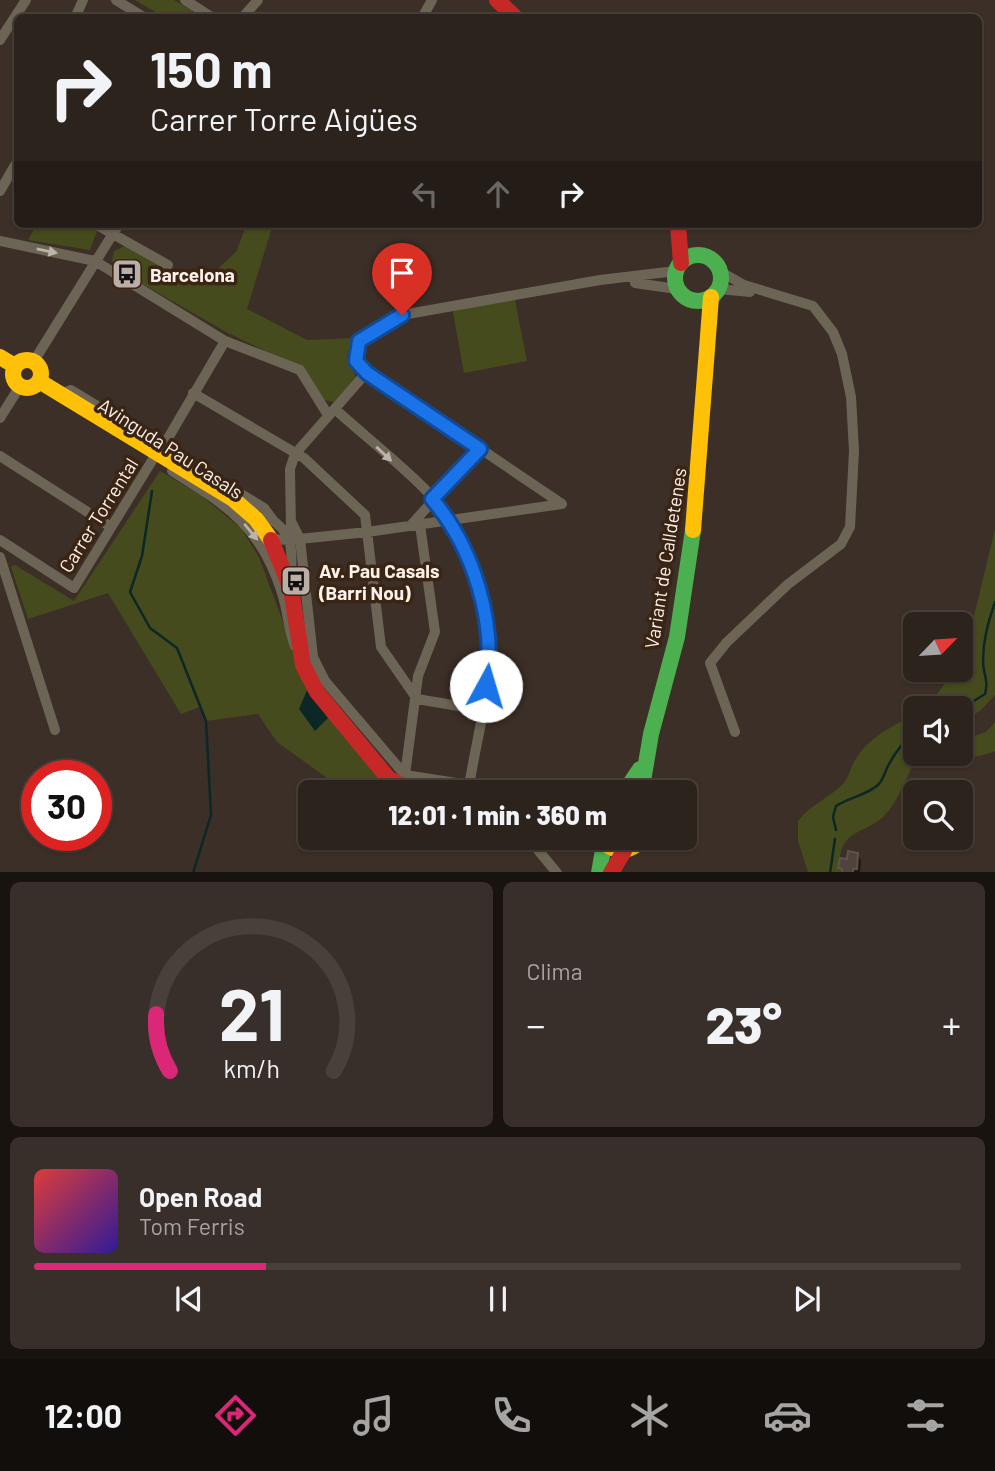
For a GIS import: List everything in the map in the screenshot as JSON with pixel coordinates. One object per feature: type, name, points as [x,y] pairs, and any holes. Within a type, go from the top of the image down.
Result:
[{"type":"street","points":[[116,0],[139,14]]},
{"type":"street","points":[[185,0],[207,14]]},
{"type":"street","points":[[497,0],[512,14]]},
{"type":"street","points":[[0,40],[14,24]]},
{"type":"street","points":[[0,191],[8,174]]},
{"type":"street","points":[[677,289],[680,228]]},
{"type":"street","points":[[683,228],[703,256]]},
{"type":"street","points":[[34,361],[116,229],[168,265]]},
{"type":"street","points":[[0,241],[95,261],[225,341],[300,370],[332,412],[432,499],[449,519],[478,588],[488,630],[490,661],[469,780]]},
{"type":"street","points":[[270,539],[295,540],[562,504],[367,373],[356,361],[359,341],[402,315],[678,267],[691,256],[703,256],[713,260],[717,286]]},
{"type":"street","points":[[559,287],[616,282],[677,289],[690,300],[700,302],[717,286],[744,285],[813,306],[833,332],[842,354],[851,397],[854,451],[849,527],[841,544],[787,584],[710,663],[735,732]]},
{"type":"street","points":[[717,286],[801,302]]},
{"type":"street","name":"Variant de Calldetenes","points":[[643,780],[645,761],[677,636],[691,545],[703,443],[705,359],[717,286]]},
{"type":"street","name":"Variant de Calldetenes","points":[[690,300],[705,359]]},
{"type":"street","points":[[163,445],[225,341]]},
{"type":"street","points":[[0,357],[15,366]]},
{"type":"street","points":[[20,361],[34,361],[39,366],[40,381],[34,386],[20,386],[15,381],[15,366],[20,361]]},
{"type":"street","points":[[270,539],[282,523],[290,469],[295,454],[367,373]]},
{"type":"street","name":"Avinguda Pau Casals","points":[[40,381],[233,499],[282,523]]},
{"type":"street","points":[[0,418],[20,386]]},
{"type":"street","name":"Avinguda Pau Casals","points":[[61,394],[71,390],[264,508],[282,523],[295,540],[291,589],[303,665]]},
{"type":"street","points":[[193,393],[295,454],[365,515],[381,647],[417,699],[481,710]]},
{"type":"street","name":"Avinguda Pau Casals","points":[[61,394],[63,404],[229,506],[261,545],[282,594],[290,632],[303,665]]},
{"type":"street","points":[[405,775],[418,676],[435,632],[416,525],[432,499],[480,449]]},
{"type":"street","points":[[0,456],[111,527]]},
{"type":"street","name":"Carrer Torrental","points":[[0,540],[74,589],[153,459]]},
{"type":"street","name":"Avinguda Pau Casals","points":[[233,499],[256,519],[270,539],[291,589]]},
{"type":"street","points":[[295,540],[313,657],[325,681],[405,775],[428,780]]},
{"type":"street","points":[[0,557],[55,730]]},
{"type":"street","points":[[303,665],[317,691],[391,780]]},
{"type":"street","name":"Variant de Calldetenes","points":[[633,780],[645,761]]},
{"type":"street","points":[[538,850],[556,872]]},
{"type":"street","points":[[599,872],[601,850]]},
{"type":"street","points":[[614,850],[627,850]]},
{"type":"street","points":[[612,872],[624,851]]},
{"type":"green space","points":[[135,0],[174,0],[191,10],[194,8],[191,14],[159,14]]},
{"type":"green space","points":[[35,228],[91,228],[97,231],[90,250],[28,240]]},
{"type":"green space","points":[[245,228],[272,228],[247,309],[307,340],[354,338],[347,355],[356,378],[334,402],[324,400],[301,368],[228,333],[118,270],[112,261],[114,251],[125,246],[200,285],[236,252]]},
{"type":"green space","points":[[514,295],[527,361],[464,373],[452,307]]},
{"type":"green space","points":[[160,471],[199,494],[241,528],[259,557],[287,633],[317,692],[393,780],[330,780],[277,742],[258,714],[206,721],[200,707],[181,714],[108,593],[28,619],[11,567],[15,565],[74,601]]},
{"type":"green space","points":[[995,529],[995,695],[973,715],[973,696],[936,696],[946,682],[973,682],[973,620]]},
{"type":"green space","points":[[903,721],[903,766],[914,766],[906,780],[903,780],[897,798],[878,821],[847,840],[842,847],[841,872],[808,872],[798,841],[798,821],[843,784],[859,754],[873,739]]},
{"type":"green space","points":[[995,722],[995,751],[973,757],[973,736],[986,732]]},
{"type":"water","points":[[308,688],[328,718],[315,731],[299,709]]},
{"type":"building","points":[[848,851],[858,853],[857,869],[853,869],[853,872],[842,872],[842,869],[838,868],[840,858],[847,859]]},
{"type":"waterway","points":[[152,491],[142,556],[130,592],[150,628],[177,648],[206,721],[211,815],[193,872]]},
{"type":"waterway","points":[[973,702],[985,694],[984,646],[995,602]]},
{"type":"waterway","points":[[836,830],[833,817],[836,806],[870,791],[879,784],[903,743]]},
{"type":"waterway","points":[[830,872],[835,839]]},
{"type":"traffic: fast","points":[[698,255],[715,261],[721,278],[715,295],[698,301],[681,295],[675,278],[681,261],[698,255]]},
{"type":"traffic: fast","points":[[643,780],[651,734],[677,637],[693,530]]},
{"type":"traffic: fast","points":[[633,780],[640,769]]},
{"type":"traffic: fast","points":[[599,872],[603,850]]},
{"type":"traffic: slow","points":[[693,530],[711,297]]},
{"type":"traffic: slow","points":[[0,357],[15,366]]},
{"type":"traffic: slow","points":[[27,360],[37,364],[41,374],[37,384],[27,388],[17,384],[13,374],[17,364],[27,360]]},
{"type":"traffic: slow","points":[[39,381],[233,499],[256,519],[271,540]]},
{"type":"traffic: jam","points":[[497,0],[512,14]]},
{"type":"traffic: jam","points":[[678,228],[681,263]]},
{"type":"traffic: jam","points":[[271,540],[291,589],[303,665],[317,692],[391,780]]},
{"type":"traffic: jam","points":[[612,872],[624,851]]},
{"type":"place","name":"Barcelona","points":[[127,274]]},
{"type":"place","name":"Av. Pau Casals (Barri Nou)","points":[[296,581]]},
{"type":"route","points":[[402,315],[359,341],[356,361],[367,373],[480,449],[432,499],[449,519],[478,588],[488,630],[490,661],[486,686]]}]
